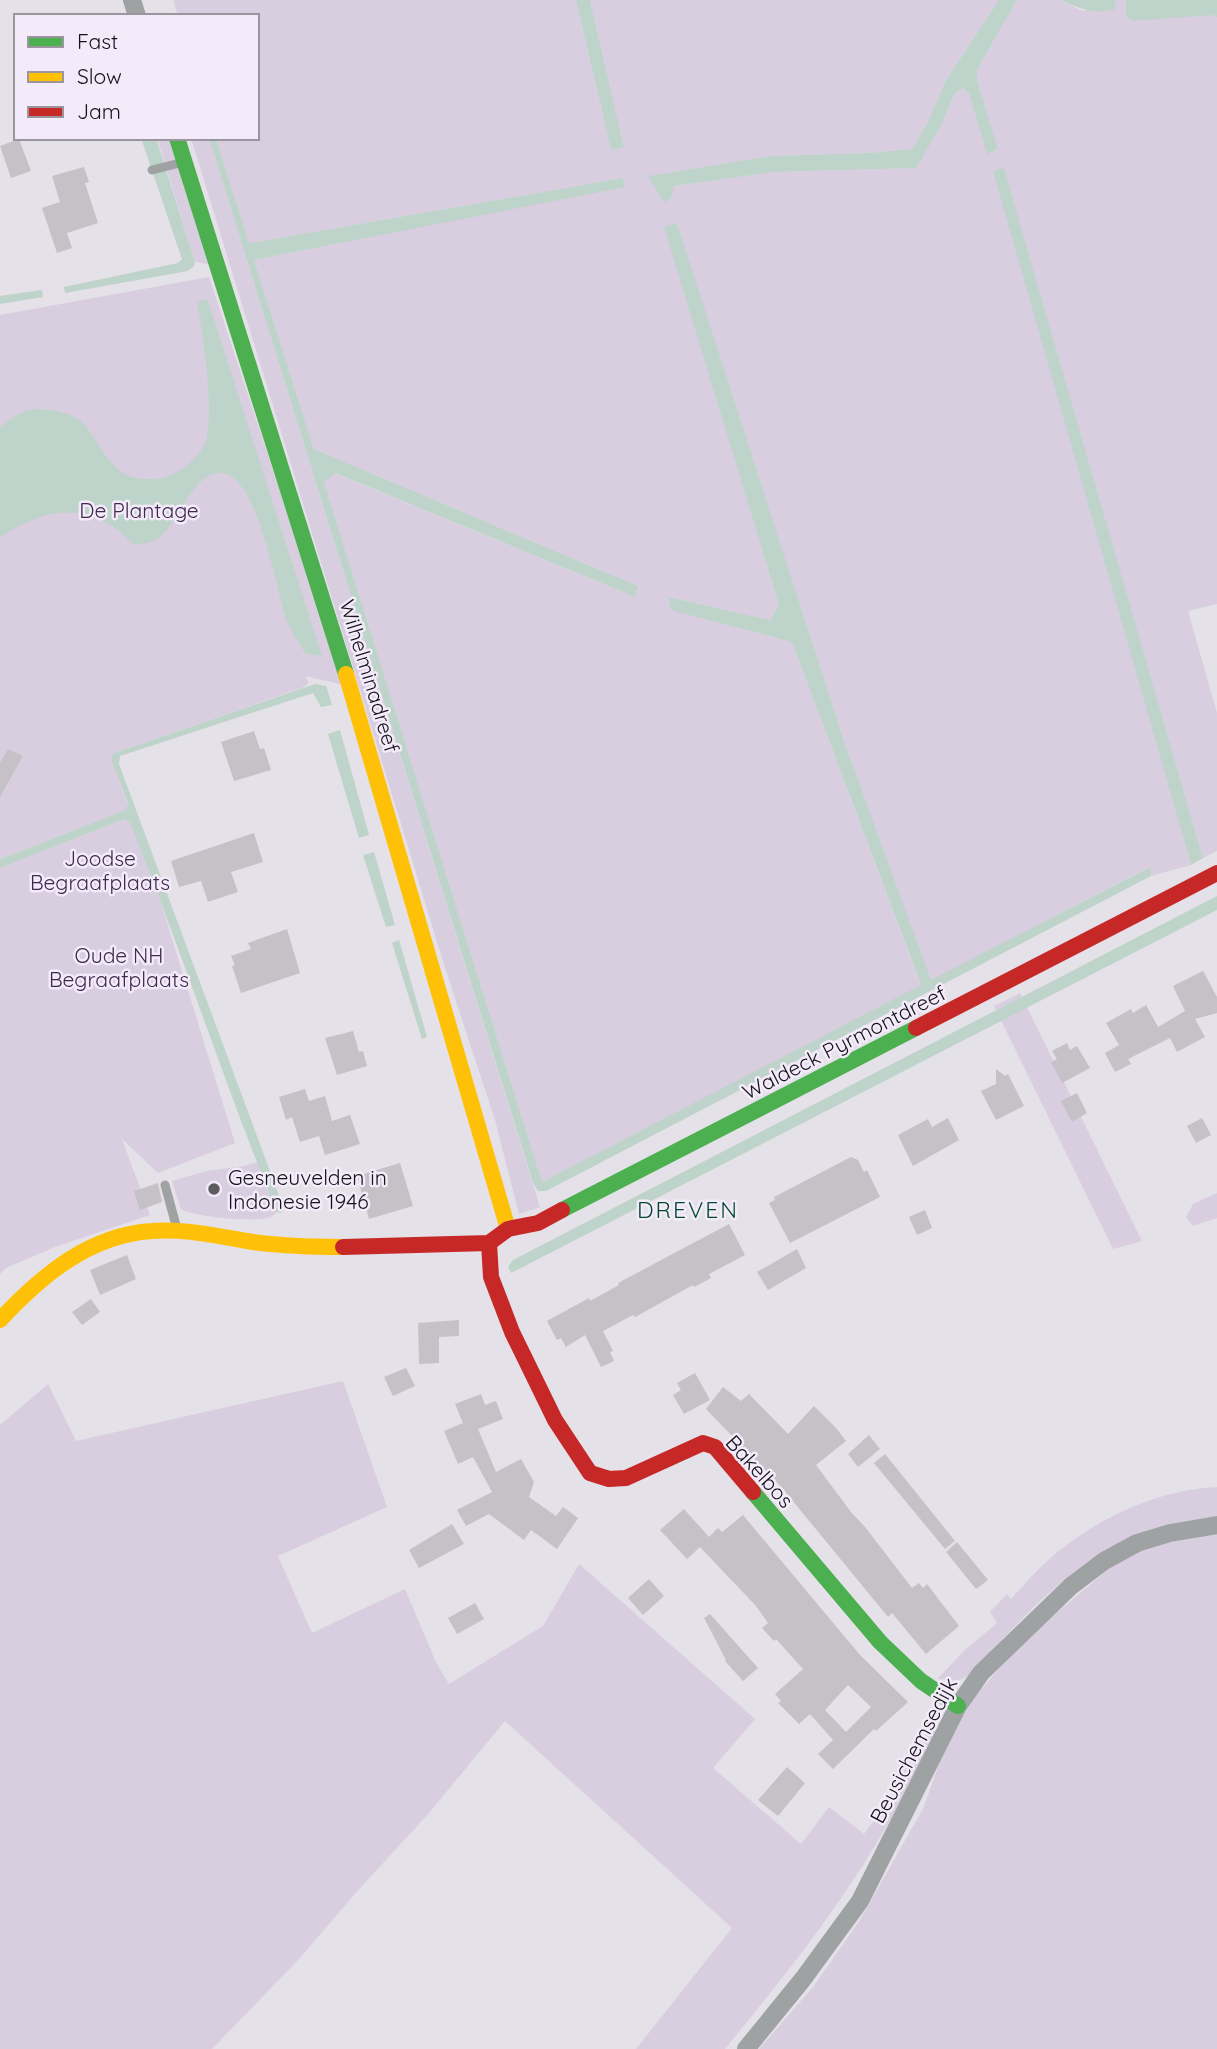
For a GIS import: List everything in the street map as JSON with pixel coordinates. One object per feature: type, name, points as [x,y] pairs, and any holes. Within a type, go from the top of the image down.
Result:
[{"type":"street","name":"Wilhelminadreef","points":[[178,140],[345,670],[508,1229]]},
{"type":"street","name":"Waldeck Pyrmontdreef","points":[[489,1243],[508,1229],[538,1223],[1217,873]]},
{"type":"street","points":[[0,1320],[52,1270],[71,1257],[88,1247],[120,1236],[149,1231],[178,1231],[294,1246],[489,1243]]},
{"type":"street","name":"Bakelbos","points":[[489,1243],[491,1277],[512,1332],[555,1420],[590,1473],[608,1479],[626,1478],[691,1447],[703,1443],[715,1447],[880,1642],[920,1681],[958,1706]]},
{"type":"street","name":"Beusichemsedijk","points":[[746,2049],[803,1979],[860,1901],[958,1706],[981,1674],[1072,1586],[1104,1561],[1137,1543],[1170,1533],[1217,1525]]},
{"type":"lane","points":[[152,170],[185,162]]},
{"type":"lane","points":[[165,1185],[178,1231]]},
{"type":"green space","points":[[173,0],[576,0],[611,150],[624,147],[590,0],[999,0],[946,80],[927,124],[912,149],[770,156],[649,176],[664,201],[671,199],[673,186],[775,172],[915,168],[941,126],[954,94],[963,88],[969,94],[987,153],[998,150],[977,80],[977,70],[1017,0],[1060,0],[1083,11],[1116,2],[1115,0],[1217,0],[1217,604],[1188,611],[1217,713],[1217,851],[1203,858],[1004,169],[994,171],[1191,865],[1151,876],[1149,867],[931,981],[845,744],[677,224],[665,227],[779,605],[770,620],[668,597],[671,609],[792,642],[921,986],[542,1182],[324,482],[334,473],[635,597],[638,586],[314,449],[254,260],[625,186],[623,178],[249,243],[217,140],[259,140],[259,14],[177,14]]},
{"type":"green space","points":[[158,140],[173,140],[214,265],[195,262]]},
{"type":"green space","points":[[192,140],[210,140],[540,1207],[519,1214],[495,1120],[446,971]]},
{"type":"green space","name":"De Plantage","points":[[209,277],[344,685],[305,676],[309,683],[302,688],[117,752],[112,762],[128,804],[126,810],[0,859],[0,799],[23,756],[8,749],[0,763],[0,315]]},
{"type":"green space","points":[[125,819],[130,823],[157,890],[235,1143],[158,1173],[122,1139],[150,1215],[55,1247],[6,1268],[0,1274],[0,868]]},
{"type":"green space","points":[[1020,993],[1142,1241],[1113,1249],[994,1006]]},
{"type":"green space","points":[[257,1162],[277,1212],[272,1216],[260,1219],[223,1218],[181,1209],[172,1181],[207,1171]]},
{"type":"green space","points":[[1217,1193],[1217,1218],[1193,1226],[1186,1217],[1193,1204]]},
{"type":"green space","points":[[343,1381],[387,1507],[278,1556],[312,1633],[405,1589],[436,1662],[449,1684],[543,1626],[579,1564],[755,1719],[713,1768],[801,1844],[829,1807],[864,1834],[884,1807],[936,1715],[936,1730],[926,1754],[863,1866],[801,1954],[725,2049],[636,2049],[732,1928],[505,1721],[429,1813],[299,1959],[212,2049],[0,2049],[0,1425],[48,1384],[76,1441]]},
{"type":"green space","points":[[1217,1487],[1217,1517],[1161,1528],[1106,1550],[1084,1564],[1042,1599],[968,1676],[959,1680],[937,1679],[966,1649],[997,1623],[990,1612],[1007,1594],[1011,1599],[1045,1563],[1082,1534],[1147,1501],[1193,1489]]},
{"type":"green space","points":[[1217,1532],[1217,2049],[759,2049],[813,1987],[858,1923],[923,1809],[939,1764],[963,1716],[978,1693],[1005,1662],[1113,1565],[1149,1546]]},
{"type":"shaded area","points":[[576,0],[590,0],[624,147],[611,150]]},
{"type":"shaded area","points":[[999,0],[1017,0],[977,70],[977,80],[998,149],[987,154],[969,94],[963,88],[954,94],[941,126],[916,168],[775,172],[674,186],[671,199],[664,202],[648,176],[770,156],[912,149],[927,124],[946,80]]},
{"type":"shaded area","points":[[1060,0],[1116,2],[1114,10],[1092,11]]},
{"type":"shaded area","points":[[1128,0],[1217,0],[1217,17],[1212,15],[1133,21],[1126,16]]},
{"type":"shaded area","points":[[142,140],[157,140],[194,266],[188,271],[65,293],[64,287],[178,263],[182,259]]},
{"type":"shaded area","points":[[210,140],[217,140],[249,243],[623,178],[625,187],[254,260],[314,449],[638,586],[635,597],[335,473],[324,482],[542,1182],[921,985],[792,642],[671,610],[668,597],[770,620],[779,605],[664,227],[677,223],[845,744],[931,980],[1150,867],[1151,876],[546,1191],[538,1191],[533,1183]]},
{"type":"shaded area","points":[[1004,168],[1203,858],[1191,865],[993,171]]},
{"type":"shaded area","points":[[42,290],[43,297],[0,304],[0,296]]},
{"type":"shaded area","points":[[201,300],[208,301],[322,656],[306,654],[293,634],[256,513],[246,493],[234,479],[221,473],[210,475],[201,482],[171,525],[150,542],[134,545],[109,524],[94,517],[66,512],[39,517],[0,537],[0,427],[23,412],[49,410],[75,417],[88,429],[112,463],[134,478],[150,479],[171,475],[197,455],[207,436],[209,419],[208,377],[197,304]]},
{"type":"shaded area","points":[[315,684],[326,686],[332,705],[321,707],[313,693],[120,756],[119,764],[284,1209],[281,1213],[277,1212],[258,1164],[130,823],[125,819],[0,868],[0,859],[126,810],[128,803],[112,762],[112,755],[117,752]]},
{"type":"shaded area","points":[[340,730],[369,835],[359,838],[328,734]]},
{"type":"shaded area","points":[[374,852],[395,925],[386,927],[363,855]]},
{"type":"shaded area","points":[[1217,896],[1217,910],[511,1273],[508,1267],[513,1260]]},
{"type":"shaded area","points":[[399,940],[427,1037],[422,1039],[392,943]]},
{"type":"building","points":[[19,140],[31,171],[11,178],[0,146]]},
{"type":"building","points":[[84,167],[89,182],[85,183],[98,223],[67,233],[72,248],[57,253],[42,208],[60,202],[52,176]]},
{"type":"building","points":[[254,731],[260,749],[264,748],[271,770],[234,781],[221,742]]},
{"type":"building","points":[[8,749],[23,756],[0,798],[0,763]]},
{"type":"building","points":[[254,833],[263,862],[231,872],[238,892],[208,902],[201,881],[179,887],[171,861]]},
{"type":"building","points":[[287,929],[300,973],[241,993],[231,956],[251,949],[248,943]]},
{"type":"building","points":[[1203,971],[1217,997],[1217,1013],[1195,1019],[1205,1037],[1177,1052],[1170,1038],[1128,1059],[1131,1064],[1115,1072],[1105,1053],[1119,1045],[1106,1023],[1131,1009],[1133,1013],[1146,1005],[1158,1027],[1185,1011],[1173,986]]},
{"type":"building","points":[[353,1031],[359,1052],[363,1051],[367,1066],[337,1075],[325,1038]]},
{"type":"building","points":[[1067,1043],[1070,1050],[1077,1046],[1090,1068],[1062,1083],[1051,1062],[1057,1059],[1052,1051]]},
{"type":"building","points":[[996,1069],[1005,1076],[1008,1074],[1024,1106],[996,1120],[981,1091],[996,1084]]},
{"type":"building","points":[[305,1089],[309,1101],[325,1096],[332,1121],[350,1115],[360,1144],[325,1155],[319,1136],[300,1142],[292,1117],[286,1120],[279,1097]]},
{"type":"building","points":[[1077,1093],[1087,1113],[1072,1122],[1061,1101]]},
{"type":"building","points":[[948,1118],[959,1140],[913,1166],[898,1135],[928,1119],[932,1127]]},
{"type":"building","points":[[1202,1118],[1211,1135],[1196,1143],[1187,1126]]},
{"type":"building","points":[[851,1157],[858,1160],[864,1172],[867,1170],[880,1197],[790,1243],[769,1203],[775,1200],[774,1197]]},
{"type":"building","points":[[400,1163],[413,1206],[369,1219],[357,1176]]},
{"type":"building","points":[[158,1183],[162,1202],[140,1210],[134,1191]]},
{"type":"building","points":[[925,1210],[932,1228],[917,1235],[909,1217]]},
{"type":"building","points":[[729,1224],[745,1255],[709,1274],[711,1278],[603,1331],[613,1351],[610,1352],[614,1361],[601,1367],[585,1335],[566,1347],[561,1338],[557,1340],[547,1321],[589,1298],[590,1301],[619,1285],[618,1283]]},
{"type":"building","points":[[797,1249],[806,1268],[768,1290],[757,1272]]},
{"type":"building","points":[[127,1255],[136,1279],[100,1295],[90,1270]]},
{"type":"building","points":[[91,1299],[100,1312],[82,1325],[72,1312]]},
{"type":"building","points":[[459,1320],[459,1336],[439,1337],[439,1363],[419,1364],[418,1323]]},
{"type":"building","points":[[406,1368],[415,1386],[393,1396],[384,1377]]},
{"type":"building","points":[[695,1373],[710,1400],[684,1414],[673,1395],[681,1390],[677,1383]]},
{"type":"building","points":[[723,1387],[741,1401],[749,1394],[788,1434],[814,1406],[836,1428],[846,1441],[816,1465],[912,1588],[919,1583],[923,1588],[927,1584],[959,1626],[926,1654],[892,1613],[888,1617],[783,1489],[706,1409]]},
{"type":"building","points":[[481,1394],[485,1405],[496,1401],[503,1419],[478,1429],[496,1472],[521,1459],[534,1482],[529,1497],[556,1516],[563,1507],[578,1518],[557,1549],[531,1530],[524,1540],[489,1514],[466,1526],[457,1510],[492,1492],[473,1457],[458,1464],[444,1431],[463,1423],[455,1404]]},
{"type":"building","points":[[869,1435],[880,1449],[858,1467],[848,1454]]},
{"type":"building","points":[[885,1454],[955,1541],[945,1549],[874,1463]]},
{"type":"building","points":[[684,1509],[709,1537],[718,1528],[722,1532],[743,1515],[860,1655],[908,1702],[876,1731],[874,1729],[833,1769],[818,1754],[833,1740],[810,1714],[799,1724],[778,1703],[781,1701],[775,1694],[803,1669],[776,1639],[774,1641],[762,1628],[768,1623],[756,1606],[700,1547],[687,1559],[660,1530]],"holes":[[[848,1685],[871,1707],[846,1732],[825,1710]]]},
{"type":"building","points":[[452,1524],[464,1544],[419,1568],[409,1550]]},
{"type":"building","points":[[957,1542],[988,1580],[976,1589],[946,1552]]},
{"type":"building","points":[[649,1579],[664,1596],[643,1615],[628,1598]]},
{"type":"building","points":[[475,1603],[484,1619],[457,1634],[448,1618]]},
{"type":"building","points":[[710,1614],[758,1668],[743,1681],[725,1661],[704,1618]]},
{"type":"building","points":[[787,1767],[805,1783],[778,1816],[758,1800]]},
{"type":"traffic: fast","points":[[178,140],[346,674]]},
{"type":"traffic: fast","points":[[562,1210],[916,1028]]},
{"type":"traffic: fast","points":[[753,1492],[880,1642],[921,1681],[958,1706]]},
{"type":"traffic: slow","points":[[346,674],[508,1229]]},
{"type":"traffic: slow","points":[[0,1320],[32,1288],[68,1260],[107,1240],[129,1234],[177,1231],[253,1242],[343,1247]]},
{"type":"traffic: jam","points":[[916,1028],[1217,873]]},
{"type":"traffic: jam","points":[[343,1247],[489,1243],[508,1229],[538,1223],[562,1210]]},
{"type":"traffic: jam","points":[[489,1243],[491,1277],[512,1332],[555,1420],[590,1473],[609,1479],[626,1478],[703,1443],[715,1447],[753,1492]]},
{"type":"place","name":"Gesneuvelden in Indonesie 1946","points":[[214,1189]]},
{"type":"district","name":"DREVEN","points":[[688,1209]]},
{"type":"park label","name":"Joodse Begraafplaats","points":[[100,870]]},
{"type":"park label","name":"Oude NH Begraafplaats","points":[[119,967]]}]
